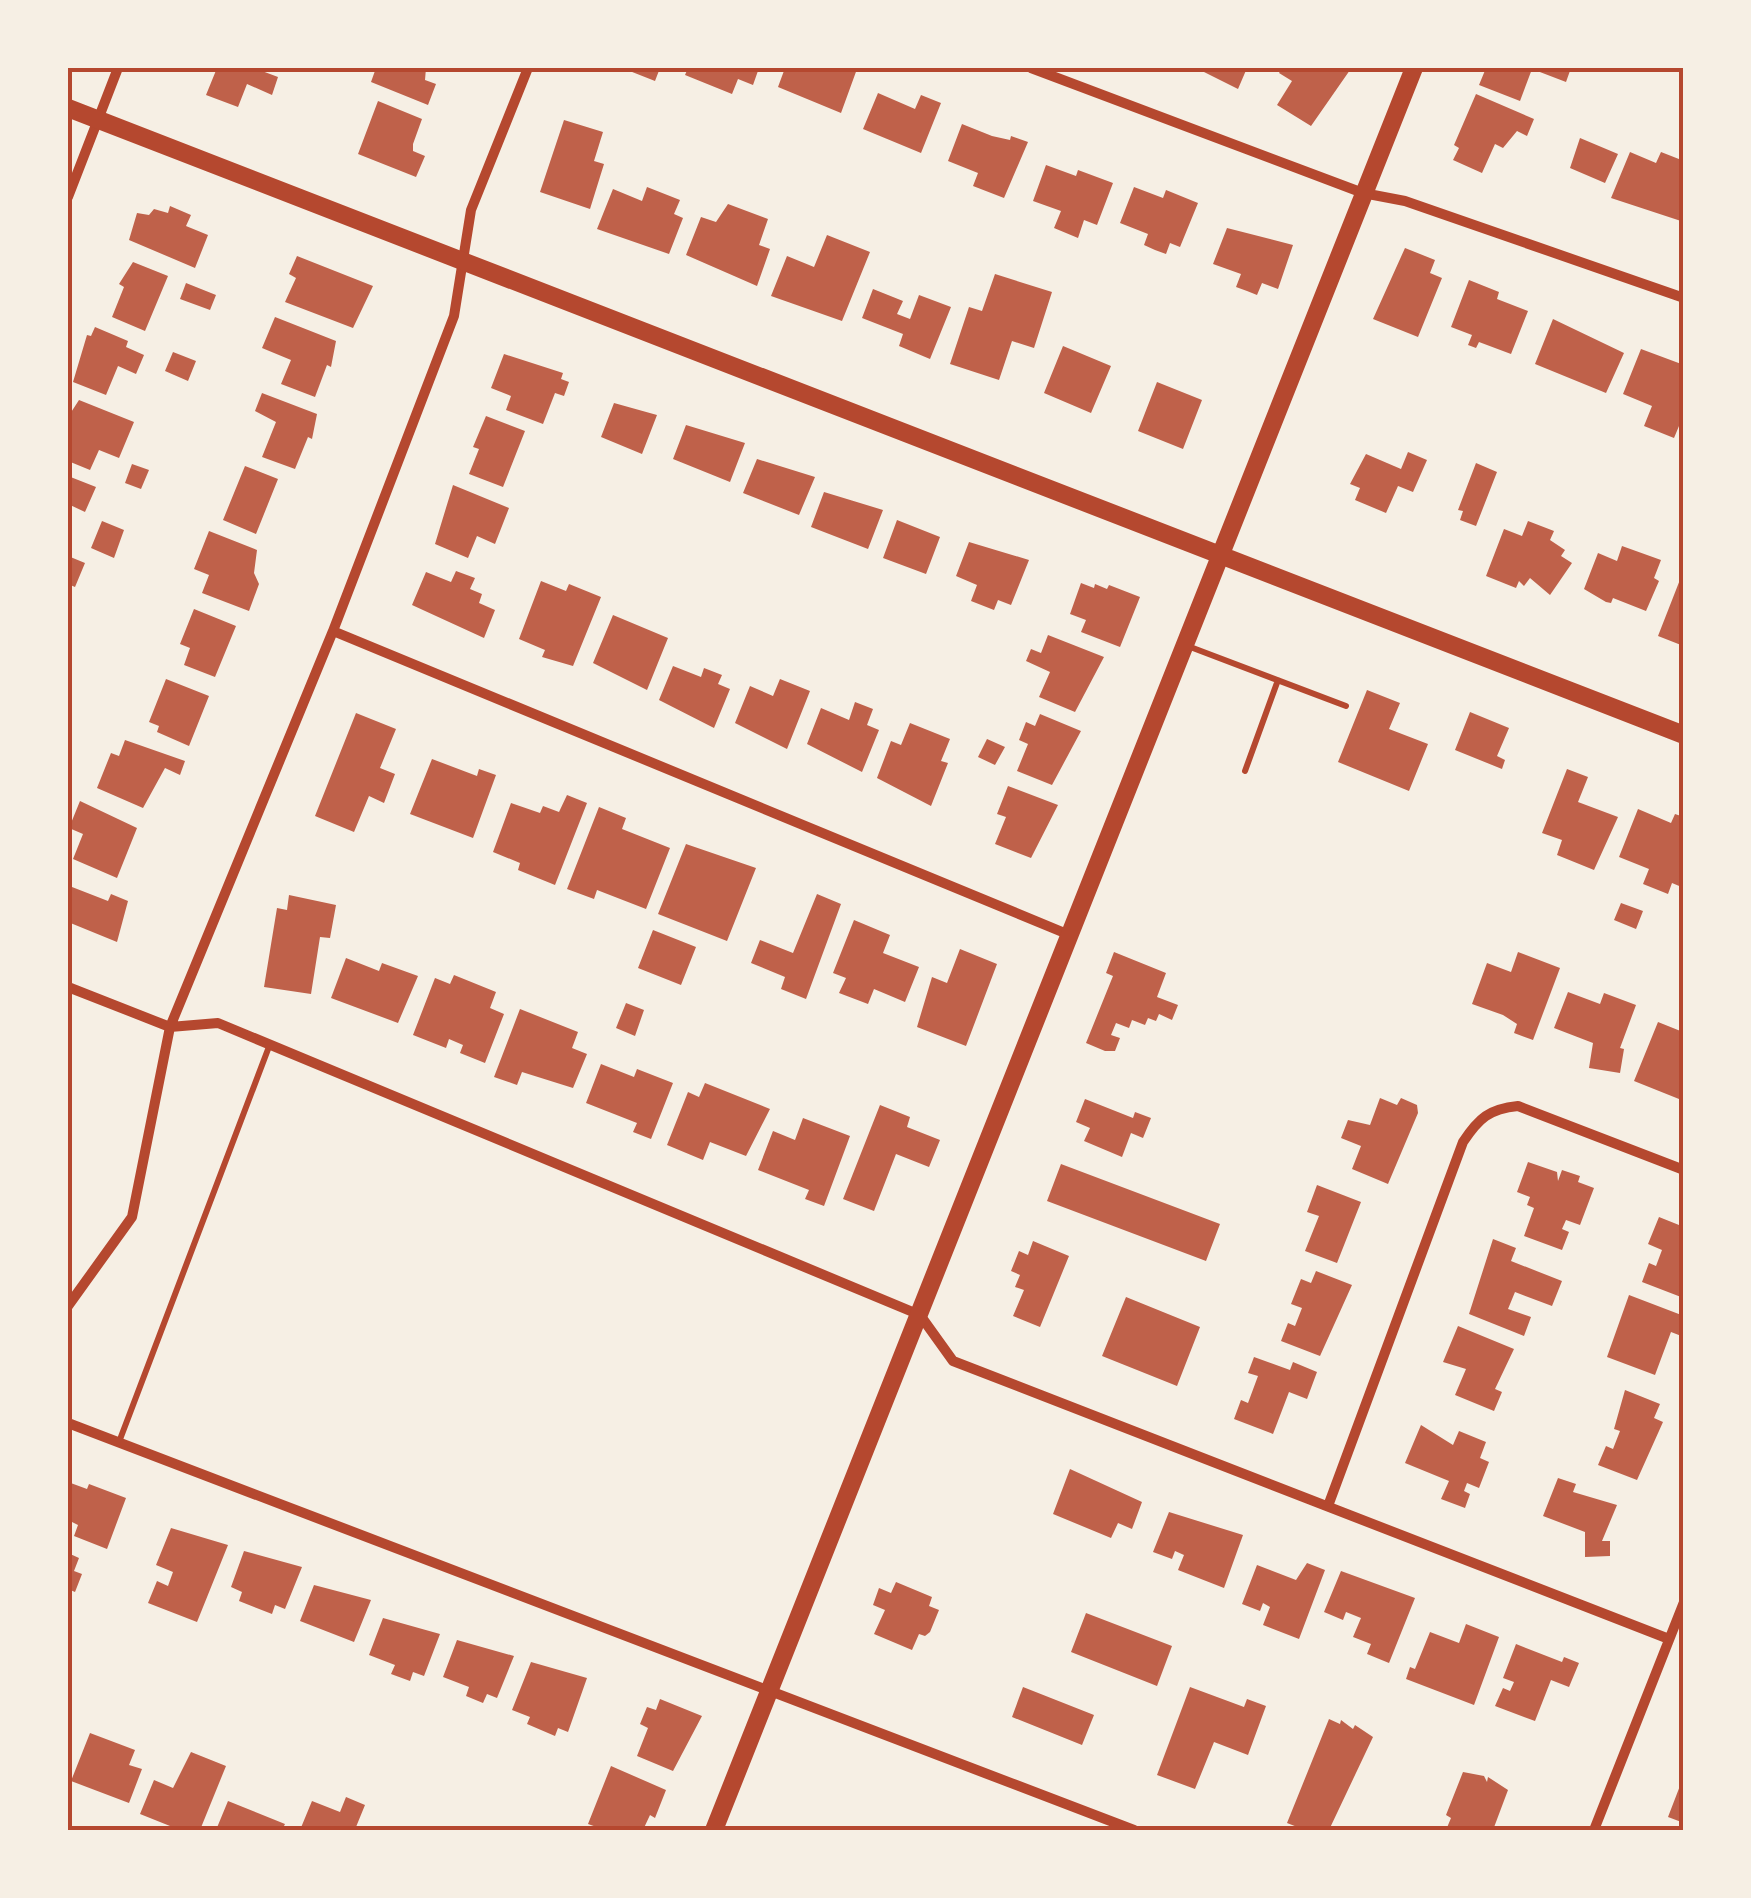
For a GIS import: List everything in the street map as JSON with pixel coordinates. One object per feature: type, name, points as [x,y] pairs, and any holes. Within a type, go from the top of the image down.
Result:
[{"type":"street","points":[[68,197],[118,68]]},
{"type":"street","points":[[68,1306],[132,1217],[170,1027],[333,631],[454,316],[471,210],[528,68]]},
{"type":"street","points":[[1031,68],[1363,193],[1405,201],[1684,298]]},
{"type":"street","points":[[714,1830],[1414,68]]},
{"type":"street","points":[[68,108],[1684,735]]},
{"type":"street","points":[[333,631],[1072,936]]},
{"type":"street","points":[[68,987],[170,1027],[218,1023],[270,1044],[920,1315],[952,1361],[1669,1639]]},
{"type":"street","points":[[1328,1506],[1463,1142],[1493,1108],[1518,1106],[1684,1170]]},
{"type":"street","points":[[68,1424],[1134,1830]]},
{"type":"street","points":[[1594,1830],[1684,1602]]},
{"type":"lane","points":[[1184,644],[1346,706]]},
{"type":"lane","points":[[1245,770],[1278,680]]},
{"type":"lane","points":[[118,1443],[270,1044]]},
{"type":"building","points":[[217,68],[254,68],[278,77],[272,95],[247,84],[238,107],[206,95]]},
{"type":"building","points":[[376,68],[426,68],[425,80],[436,84],[428,105],[371,82]]},
{"type":"building","points":[[622,68],[660,68],[655,81]]},
{"type":"building","points":[[688,68],[759,68],[753,85],[738,79],[732,94],[685,75]]},
{"type":"building","points":[[785,68],[857,69],[841,113],[778,87]]},
{"type":"building","points":[[1196,68],[1247,68],[1238,89]]},
{"type":"building","points":[[1282,68],[1350,70],[1311,126],[1277,105],[1292,81],[1279,73]]},
{"type":"building","points":[[1486,68],[1571,68],[1566,82],[1532,69],[1520,101],[1479,85]]},
{"type":"building","points":[[878,93],[915,109],[921,95],[941,103],[921,153],[863,129]]},
{"type":"building","points":[[1476,94],[1534,119],[1527,136],[1517,131],[1503,148],[1495,144],[1482,173],[1453,160],[1459,148],[1454,145]]},
{"type":"building","points":[[378,101],[422,119],[413,151],[425,156],[416,177],[358,154]]},
{"type":"building","points":[[564,120],[603,132],[594,161],[604,164],[590,209],[540,192]]},
{"type":"building","points":[[962,124],[992,136],[1010,140],[1011,136],[1028,142],[1004,198],[973,186],[978,173],[948,161]]},
{"type":"building","points":[[1580,138],[1618,154],[1605,183],[1570,168]]},
{"type":"building","points":[[1630,152],[1656,163],[1661,152],[1684,161],[1684,222],[1611,198]]},
{"type":"building","points":[[1046,165],[1076,176],[1078,170],[1113,183],[1097,225],[1084,220],[1078,238],[1054,228],[1061,211],[1033,201]]},
{"type":"building","points":[[647,187],[680,200],[674,214],[683,218],[669,254],[597,229],[613,189],[642,201]]},
{"type":"building","points":[[1134,187],[1163,198],[1166,190],[1198,203],[1180,247],[1170,243],[1166,254],[1155,250],[1144,245],[1148,234],[1120,223]]},
{"type":"building","points":[[728,204],[768,219],[759,245],[770,249],[757,286],[686,255],[701,217],[716,222]]},
{"type":"building","points":[[170,206],[191,215],[186,226],[208,235],[195,268],[129,240],[137,213],[149,215],[154,209],[168,213]]},
{"type":"building","points":[[1227,228],[1293,245],[1278,289],[1262,283],[1257,295],[1236,287],[1241,274],[1213,264]]},
{"type":"building","points":[[827,235],[870,252],[842,321],[771,296],[787,256],[814,267]]},
{"type":"building","points":[[1405,248],[1435,260],[1430,273],[1442,278],[1418,337],[1373,319]]},
{"type":"building","points":[[297,256],[373,286],[353,328],[285,302],[296,278],[289,274]]},
{"type":"building","points":[[133,262],[168,276],[145,331],[112,317],[124,287],[119,284]]},
{"type":"building","points":[[995,274],[1052,292],[1034,348],[1012,341],[999,380],[950,364],[969,307],[982,311]]},
{"type":"building","points":[[1469,280],[1499,292],[1497,299],[1528,311],[1511,354],[1479,342],[1476,348],[1468,345],[1472,335],[1451,327]]},
{"type":"building","points":[[186,283],[216,295],[210,310],[180,299]]},
{"type":"building","points":[[873,289],[903,301],[897,314],[910,319],[919,295],[951,307],[930,359],[899,346],[903,334],[862,318]]},
{"type":"building","points":[[275,317],[336,341],[331,367],[327,365],[315,397],[281,384],[291,360],[262,348]]},
{"type":"building","points":[[1553,319],[1624,353],[1606,393],[1535,364]]},
{"type":"building","points":[[95,327],[128,341],[126,347],[144,355],[136,374],[118,366],[106,395],[73,382],[87,335],[91,336]]},
{"type":"building","points":[[1063,346],[1111,366],[1091,413],[1044,393]]},
{"type":"building","points":[[1641,349],[1684,365],[1684,414],[1674,438],[1644,426],[1652,406],[1623,394]]},
{"type":"building","points":[[173,352],[196,361],[188,381],[165,371]]},
{"type":"building","points":[[504,354],[563,373],[561,379],[569,382],[564,396],[555,393],[543,424],[506,410],[511,396],[491,388]]},
{"type":"building","points":[[1157,382],[1202,400],[1183,449],[1138,431]]},
{"type":"building","points":[[262,393],[317,414],[312,439],[308,437],[295,469],[262,457],[276,422],[255,411]]},
{"type":"building","points":[[79,400],[134,422],[119,458],[99,450],[90,470],[68,461],[68,417]]},
{"type":"building","points":[[614,403],[657,415],[642,454],[601,437]]},
{"type":"building","points":[[486,416],[525,431],[503,487],[469,474],[479,449],[473,447]]},
{"type":"building","points":[[686,425],[745,443],[730,482],[673,459]]},
{"type":"building","points":[[1408,452],[1427,460],[1413,492],[1398,486],[1386,513],[1355,500],[1360,488],[1350,484],[1366,454],[1401,469]]},
{"type":"building","points":[[757,459],[815,477],[799,515],[743,493]]},
{"type":"building","points":[[1476,463],[1497,472],[1476,526],[1460,520],[1463,511],[1458,510]]},
{"type":"building","points":[[132,464],[149,470],[141,489],[125,483]]},
{"type":"building","points":[[245,466],[278,479],[256,534],[223,520]]},
{"type":"building","points":[[68,476],[96,487],[85,512],[68,504]]},
{"type":"building","points":[[453,485],[509,508],[495,544],[477,536],[468,558],[435,544]]},
{"type":"building","points":[[824,492],[883,510],[868,549],[811,527]]},
{"type":"building","points":[[897,520],[940,537],[926,574],[883,558]]},
{"type":"building","points":[[102,521],[124,530],[114,558],[91,548]]},
{"type":"building","points":[[1528,521],[1554,531],[1550,540],[1565,550],[1561,556],[1572,563],[1550,595],[1530,578],[1524,586],[1519,581],[1516,588],[1486,576],[1504,529],[1522,536]]},
{"type":"building","points":[[209,531],[257,550],[254,573],[259,584],[249,611],[202,593],[209,575],[194,569]]},
{"type":"building","points":[[969,542],[1029,560],[1011,605],[998,600],[994,610],[971,601],[977,585],[956,576]]},
{"type":"building","points":[[1622,546],[1661,560],[1654,578],[1659,581],[1646,611],[1613,598],[1611,603],[1606,602],[1584,589],[1598,553],[1617,561]]},
{"type":"building","points":[[68,556],[85,563],[75,587],[68,584]]},
{"type":"building","points":[[456,571],[475,578],[470,589],[482,594],[479,603],[495,610],[484,638],[412,605],[426,572],[451,582]]},
{"type":"building","points":[[1683,572],[1684,641],[1681,645],[1658,636]]},
{"type":"building","points":[[541,581],[566,591],[569,584],[601,597],[573,666],[542,657],[545,650],[519,639]]},
{"type":"building","points":[[1081,583],[1107,589],[1109,585],[1140,597],[1120,647],[1081,632],[1086,620],[1070,614]]},
{"type":"building","points":[[194,609],[236,626],[215,677],[184,665],[190,648],[180,644]]},
{"type":"building","points":[[613,615],[668,638],[647,690],[593,663]]},
{"type":"building","points":[[1048,635],[1104,657],[1075,712],[1039,697],[1050,672],[1026,661],[1031,649],[1041,653]]},
{"type":"building","points":[[673,666],[701,677],[704,668],[722,675],[718,684],[730,689],[714,728],[659,700]]},
{"type":"building","points":[[166,679],[209,696],[189,746],[157,732],[159,726],[149,722]]},
{"type":"building","points":[[780,679],[810,691],[787,749],[735,723],[750,686],[773,696]]},
{"type":"building","points":[[1367,690],[1400,703],[1389,729],[1428,744],[1409,791],[1338,762]]},
{"type":"building","points":[[855,702],[873,709],[867,725],[879,730],[862,772],[807,744],[821,708],[849,720]]},
{"type":"building","points":[[1470,712],[1509,728],[1497,756],[1505,760],[1502,769],[1455,750]]},
{"type":"building","points":[[356,713],[396,729],[380,768],[395,774],[384,803],[369,796],[354,832],[315,816]]},
{"type":"building","points":[[1040,714],[1081,731],[1052,785],[1017,771],[1028,744],[1019,740],[1026,722],[1035,726]]},
{"type":"building","points":[[910,723],[950,739],[941,761],[948,763],[931,806],[877,778],[891,741],[901,745]]},
{"type":"building","points":[[987,739],[1005,747],[995,765],[978,757]]},
{"type":"building","points":[[125,740],[185,761],[180,775],[165,768],[143,808],[97,788],[111,753],[119,756]]},
{"type":"building","points":[[432,759],[477,776],[479,769],[496,775],[473,838],[410,814]]},
{"type":"building","points":[[1567,769],[1588,777],[1578,802],[1618,817],[1594,870],[1557,855],[1562,840],[1542,833]]},
{"type":"building","points":[[1008,786],[1058,805],[1031,858],[995,844],[1006,817],[997,814]]},
{"type":"building","points":[[567,795],[587,803],[555,885],[518,870],[520,863],[493,852],[511,803],[540,813],[543,806],[559,812]]},
{"type":"building","points":[[80,801],[137,828],[117,878],[73,859],[83,834],[69,828]]},
{"type":"building","points":[[599,807],[626,818],[622,829],[670,848],[646,909],[597,890],[594,899],[567,889]]},
{"type":"building","points":[[1638,809],[1671,823],[1675,814],[1684,817],[1684,888],[1672,883],[1668,894],[1643,884],[1649,869],[1619,857]]},
{"type":"building","points":[[686,844],[756,868],[727,941],[658,914]]},
{"type":"building","points":[[72,887],[108,901],[111,894],[128,901],[117,942],[68,922]]},
{"type":"building","points":[[817,894],[841,904],[806,999],[781,989],[785,977],[751,963],[760,940],[793,953]]},
{"type":"building","points":[[289,895],[336,905],[330,938],[320,937],[311,994],[264,987],[277,908],[287,910]]},
{"type":"building","points":[[1621,903],[1643,911],[1636,929],[1614,920]]},
{"type":"building","points":[[854,920],[890,935],[883,953],[919,967],[905,1002],[874,989],[868,1004],[839,993],[846,978],[833,973]]},
{"type":"building","points":[[653,930],[696,947],[681,985],[638,968]]},
{"type":"building","points":[[960,949],[997,964],[966,1046],[917,1027],[932,977],[947,983]]},
{"type":"building","points":[[1114,952],[1166,973],[1157,997],[1178,1005],[1172,1020],[1159,1014],[1156,1021],[1148,1018],[1145,1025],[1132,1020],[1129,1028],[1116,1023],[1111,1035],[1120,1038],[1115,1051],[1105,1051],[1086,1043],[1113,976],[1106,973]]},
{"type":"building","points":[[1518,952],[1560,968],[1533,1040],[1514,1033],[1517,1024],[1503,1015],[1472,1004],[1487,963],[1511,972]]},
{"type":"building","points":[[346,958],[379,971],[382,963],[418,976],[398,1023],[331,998]]},
{"type":"building","points":[[454,975],[496,992],[490,1008],[504,1014],[485,1063],[460,1053],[463,1045],[449,1039],[446,1048],[413,1035],[435,978],[450,984]]},
{"type":"building","points":[[1568,992],[1600,1004],[1604,993],[1636,1005],[1620,1048],[1624,1049],[1620,1073],[1589,1068],[1593,1043],[1554,1028]]},
{"type":"building","points":[[626,1003],[644,1010],[635,1036],[616,1028]]},
{"type":"building","points":[[520,1009],[578,1032],[572,1048],[587,1054],[573,1088],[522,1072],[517,1085],[494,1077]]},
{"type":"building","points":[[1658,1022],[1683,1032],[1679,1042],[1684,1043],[1684,1101],[1634,1081]]},
{"type":"building","points":[[601,1064],[634,1077],[637,1069],[673,1083],[651,1139],[633,1132],[637,1123],[586,1103]]},
{"type":"building","points":[[705,1083],[770,1109],[746,1156],[710,1142],[703,1160],[667,1145],[688,1092],[699,1097]]},
{"type":"building","points":[[1380,1098],[1397,1105],[1401,1098],[1417,1105],[1418,1113],[1388,1184],[1352,1169],[1361,1146],[1341,1138],[1348,1120],[1370,1125]]},
{"type":"building","points":[[1085,1099],[1133,1118],[1135,1112],[1151,1118],[1143,1138],[1131,1133],[1122,1157],[1084,1141],[1090,1128],[1076,1122]]},
{"type":"building","points":[[880,1105],[910,1117],[907,1127],[940,1140],[929,1167],[896,1154],[874,1211],[843,1199]]},
{"type":"building","points":[[803,1118],[850,1136],[824,1206],[805,1199],[809,1190],[758,1170],[773,1131],[795,1140]]},
{"type":"building","points":[[1528,1162],[1557,1172],[1558,1181],[1562,1170],[1580,1176],[1578,1182],[1594,1188],[1580,1225],[1566,1220],[1562,1229],[1569,1232],[1562,1250],[1524,1236],[1534,1208],[1527,1205],[1530,1197],[1517,1192]]},
{"type":"building","points":[[1061,1164],[1220,1224],[1206,1261],[1047,1201]]},
{"type":"building","points":[[1317,1185],[1361,1202],[1337,1263],[1305,1251],[1319,1216],[1307,1212]]},
{"type":"building","points":[[1659,1217],[1684,1227],[1681,1297],[1642,1282],[1649,1263],[1656,1266],[1662,1250],[1648,1244]]},
{"type":"building","points":[[1493,1239],[1516,1248],[1511,1261],[1562,1281],[1552,1306],[1515,1292],[1508,1309],[1531,1317],[1524,1336],[1469,1314]]},
{"type":"building","points":[[1033,1241],[1069,1256],[1040,1327],[1013,1316],[1024,1290],[1015,1287],[1020,1275],[1011,1271],[1019,1251],[1028,1255]]},
{"type":"building","points":[[1316,1271],[1352,1285],[1320,1356],[1281,1341],[1288,1323],[1295,1326],[1302,1308],[1291,1304],[1301,1279],[1311,1283]]},
{"type":"building","points":[[1629,1295],[1684,1316],[1684,1337],[1671,1332],[1655,1375],[1607,1357]]},
{"type":"building","points":[[1126,1297],[1200,1327],[1177,1386],[1102,1356]]},
{"type":"building","points":[[1458,1326],[1514,1349],[1495,1389],[1502,1392],[1494,1411],[1455,1395],[1466,1369],[1443,1362]]},
{"type":"building","points":[[1254,1357],[1290,1370],[1293,1362],[1317,1372],[1307,1399],[1289,1392],[1273,1434],[1234,1419],[1241,1400],[1248,1403],[1258,1376],[1248,1373]]},
{"type":"building","points":[[1625,1390],[1660,1404],[1654,1418],[1663,1422],[1637,1480],[1598,1465],[1606,1446],[1613,1449],[1620,1431],[1614,1429]]},
{"type":"building","points":[[1421,1425],[1453,1445],[1459,1431],[1486,1442],[1480,1458],[1489,1462],[1479,1488],[1467,1483],[1464,1491],[1470,1494],[1465,1508],[1441,1499],[1449,1481],[1405,1463]]},
{"type":"building","points":[[1070,1469],[1142,1502],[1132,1529],[1118,1523],[1111,1538],[1053,1514]]},
{"type":"building","points":[[1558,1478],[1576,1484],[1573,1492],[1617,1505],[1602,1541],[1610,1541],[1610,1556],[1585,1557],[1585,1532],[1543,1516]]},
{"type":"building","points":[[68,1482],[87,1489],[89,1484],[126,1498],[107,1549],[74,1536],[78,1525],[68,1520]]},
{"type":"building","points":[[1169,1512],[1243,1535],[1224,1588],[1178,1570],[1184,1555],[1175,1551],[1172,1559],[1153,1552]]},
{"type":"building","points":[[171,1528],[228,1545],[197,1622],[148,1603],[157,1581],[168,1586],[173,1572],[156,1565]]},
{"type":"building","points":[[244,1551],[302,1567],[285,1609],[275,1605],[272,1614],[239,1601],[242,1592],[231,1587]]},
{"type":"building","points":[[68,1553],[79,1558],[74,1571],[82,1574],[75,1592],[68,1589]]},
{"type":"building","points":[[1307,1563],[1325,1570],[1299,1639],[1263,1625],[1270,1607],[1263,1603],[1260,1611],[1242,1604],[1257,1565],[1296,1580]]},
{"type":"building","points":[[1341,1571],[1415,1598],[1389,1663],[1367,1654],[1371,1644],[1353,1637],[1361,1618],[1346,1612],[1343,1620],[1324,1612]]},
{"type":"building","points":[[896,1582],[932,1597],[929,1606],[939,1610],[930,1632],[925,1636],[919,1634],[912,1650],[874,1634],[885,1610],[873,1605],[879,1588],[891,1593]]},
{"type":"building","points":[[314,1585],[371,1600],[354,1642],[300,1621]]},
{"type":"building","points":[[1086,1613],[1172,1646],[1157,1686],[1071,1652]]},
{"type":"building","points":[[383,1618],[440,1634],[424,1676],[413,1672],[410,1681],[391,1674],[395,1665],[369,1655]]},
{"type":"building","points":[[1466,1624],[1499,1637],[1474,1705],[1406,1679],[1410,1667],[1415,1669],[1430,1632],[1459,1643]]},
{"type":"building","points":[[457,1640],[514,1656],[497,1698],[487,1694],[483,1703],[466,1696],[469,1687],[443,1677]]},
{"type":"building","points":[[1516,1644],[1562,1662],[1564,1657],[1579,1663],[1569,1687],[1551,1680],[1535,1721],[1495,1706],[1503,1688],[1510,1691],[1514,1682],[1503,1678]]},
{"type":"building","points":[[531,1662],[587,1678],[568,1732],[558,1728],[555,1736],[527,1724],[530,1717],[512,1710]]},
{"type":"building","points":[[1023,1687],[1094,1715],[1082,1745],[1012,1717]]},
{"type":"building","points":[[1190,1687],[1244,1707],[1247,1699],[1266,1706],[1248,1755],[1214,1742],[1195,1789],[1157,1775]]},
{"type":"building","points":[[660,1699],[702,1716],[673,1771],[637,1756],[648,1728],[640,1724],[647,1707],[656,1710]]},
{"type":"building","points":[[1329,1719],[1340,1724],[1341,1720],[1353,1729],[1355,1725],[1373,1737],[1329,1830],[1305,1830],[1287,1823]]},
{"type":"building","points":[[90,1733],[135,1750],[129,1765],[142,1769],[129,1803],[71,1781]]},
{"type":"building","points":[[191,1752],[226,1766],[200,1830],[180,1830],[140,1814],[154,1780],[173,1788]]},
{"type":"building","points":[[611,1766],[666,1790],[655,1818],[650,1815],[643,1830],[605,1830],[588,1824]]},
{"type":"building","points":[[1463,1772],[1484,1776],[1487,1782],[1488,1777],[1508,1790],[1493,1830],[1446,1830],[1451,1818],[1446,1815]]},
{"type":"building","points":[[1684,1778],[1684,1823],[1668,1817]]},
{"type":"building","points":[[346,1797],[365,1805],[356,1827],[365,1830],[300,1830],[312,1801],[340,1812]]},
{"type":"building","points":[[228,1801],[285,1824],[282,1830],[216,1830]]}]
